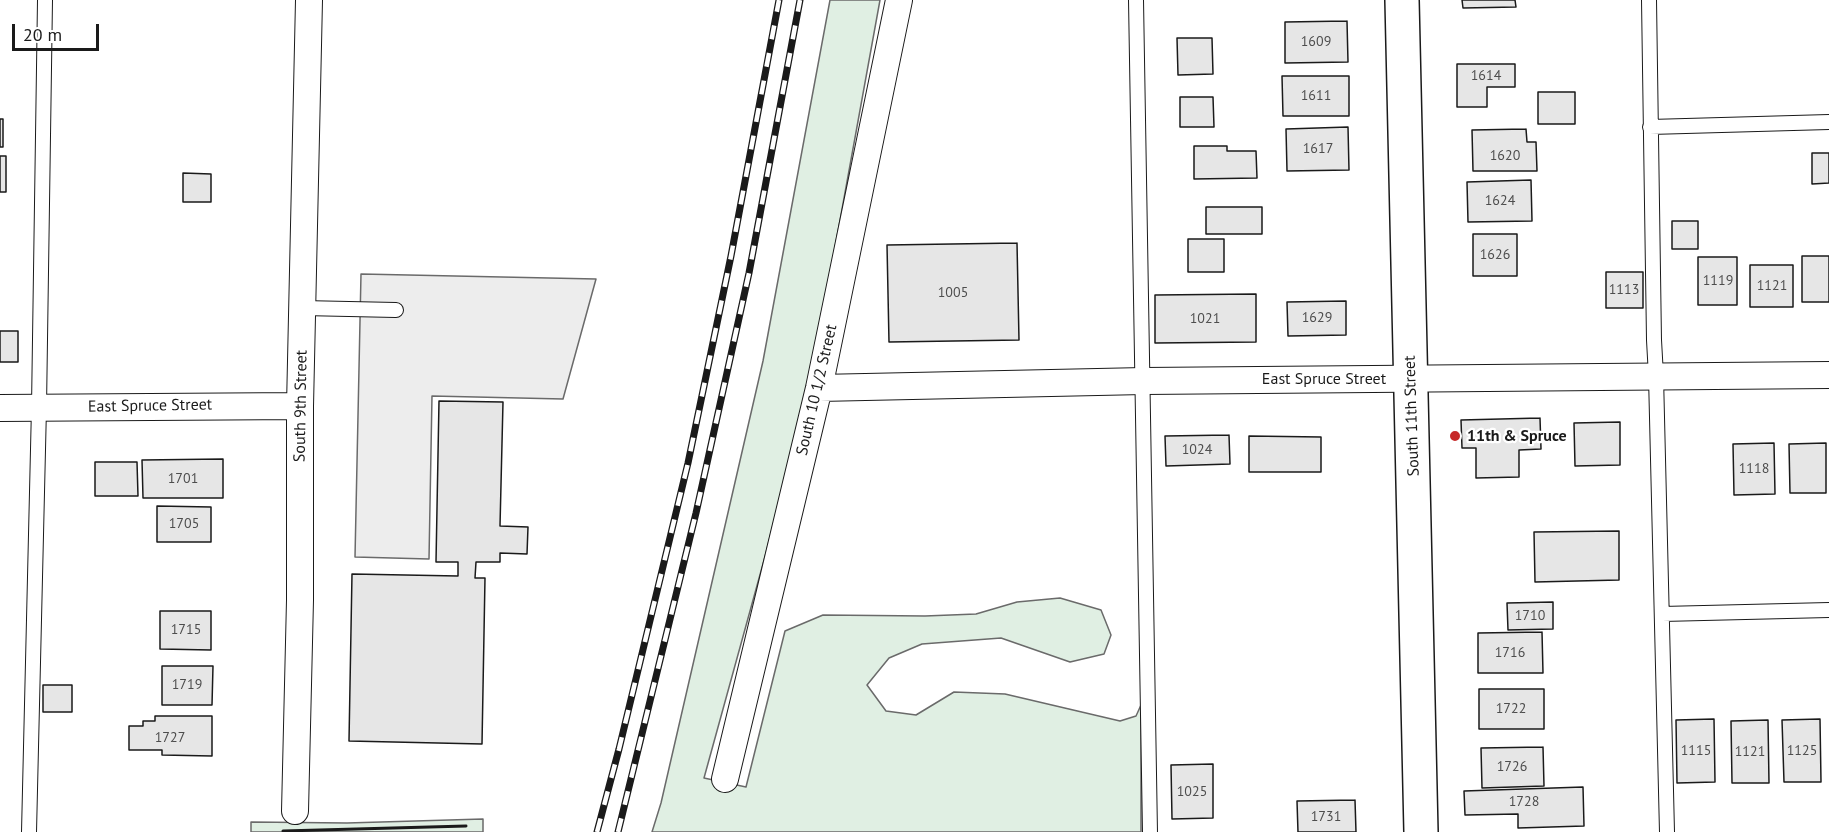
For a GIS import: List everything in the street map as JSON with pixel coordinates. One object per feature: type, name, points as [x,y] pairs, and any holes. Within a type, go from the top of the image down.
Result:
[{"type":"street","name":"South 9th Street","points":[[295,811],[300,600],[300,406],[309,0]]},
{"type":"street","name":"South 10 1/2 Street","points":[[725,779],[819,388],[899,0]]},
{"type":"street","name":"South 11th Street","points":[[1402,0],[1421,832]]},
{"type":"street","name":"East Spruce Street","points":[[819,388],[1144,381],[1829,375]]},
{"type":"street","name":"East Spruce Street","points":[[0,408],[300,406]]},
{"type":"lane","points":[[28,832],[39,407],[45,0]]},
{"type":"lane","points":[[1136,0],[1150,832]]},
{"type":"lane","points":[[1649,0],[1653,329],[1667,832]]},
{"type":"lane","points":[[1650,127],[1829,122]]},
{"type":"lane","points":[[302,308],[396,310]]},
{"type":"lane","points":[[1662,614],[1829,610]]},
{"type":"green space","points":[[830,0],[880,0],[815,358],[766,553],[704,778],[746,787],[785,631],[823,615],[976,614],[1017,602],[1060,598],[1101,610],[1111,635],[1104,654],[1070,662],[1001,638],[922,644],[889,658],[867,685],[886,711],[916,715],[954,692],[1005,694],[1120,721],[1136,716],[1141,705],[1141,832],[652,832],[661,803],[763,361]]},
{"type":"green space","points":[[483,819],[483,832],[251,832],[251,822],[347,823]]},
{"type":"shaded area","points":[[361,274],[596,279],[563,399],[432,396],[429,559],[355,557]]},
{"type":"building","points":[[1462,0],[1515,0],[1516,7],[1463,8]]},
{"type":"building","points":[[1347,21],[1348,62],[1285,63],[1285,22]]},
{"type":"building","points":[[1177,38],[1212,38],[1213,74],[1178,75]]},
{"type":"building","points":[[1457,64],[1515,64],[1515,87],[1487,87],[1487,107],[1457,107]]},
{"type":"building","points":[[1282,76],[1349,76],[1349,116],[1283,116]]},
{"type":"building","points":[[1538,92],[1575,92],[1575,124],[1538,124]]},
{"type":"building","points":[[1180,97],[1213,97],[1214,127],[1180,127]]},
{"type":"building","points":[[0,119],[3,119],[3,147],[0,147]]},
{"type":"building","points":[[1348,127],[1349,170],[1287,171],[1286,129]]},
{"type":"building","points":[[1526,129],[1527,142],[1536,142],[1537,171],[1473,171],[1472,130]]},
{"type":"building","points":[[1194,146],[1227,146],[1227,151],[1256,151],[1257,178],[1194,179]]},
{"type":"building","points":[[1812,153],[1829,153],[1829,183],[1812,184]]},
{"type":"building","points":[[0,156],[6,156],[6,192],[0,192]]},
{"type":"building","points":[[183,173],[211,174],[211,202],[183,202]]},
{"type":"building","points":[[1531,180],[1532,221],[1468,222],[1467,182]]},
{"type":"building","points":[[1206,207],[1262,207],[1262,234],[1206,234]]},
{"type":"building","points":[[1672,221],[1698,221],[1698,249],[1672,249]]},
{"type":"building","points":[[1473,234],[1517,234],[1517,276],[1473,276]]},
{"type":"building","points":[[1188,239],[1224,239],[1224,272],[1188,272]]},
{"type":"building","points":[[1017,243],[1019,340],[889,342],[887,245]]},
{"type":"building","points":[[1802,256],[1829,256],[1829,302],[1802,302]]},
{"type":"building","points":[[1698,257],[1737,257],[1737,305],[1698,305]]},
{"type":"building","points":[[1750,265],[1793,265],[1793,307],[1750,307]]},
{"type":"building","points":[[1606,272],[1643,272],[1643,308],[1606,308]]},
{"type":"building","points":[[1256,294],[1256,342],[1155,343],[1155,295]]},
{"type":"building","points":[[1346,301],[1346,335],[1288,336],[1287,302]]},
{"type":"building","points":[[0,331],[18,331],[18,362],[0,362]]},
{"type":"building","points":[[439,401],[503,402],[500,526],[528,527],[527,554],[500,553],[500,562],[476,562],[475,578],[485,578],[482,744],[349,741],[352,574],[458,576],[458,562],[436,562]]},
{"type":"building","points":[[1540,418],[1541,449],[1519,450],[1519,477],[1476,478],[1476,448],[1462,448],[1461,420]]},
{"type":"building","points":[[1620,422],[1620,465],[1575,466],[1574,423]]},
{"type":"building","points":[[1229,435],[1230,464],[1166,466],[1165,436]]},
{"type":"building","points":[[1249,436],[1321,437],[1321,472],[1249,472]]},
{"type":"building","points":[[1774,443],[1775,494],[1734,495],[1733,444]]},
{"type":"building","points":[[1826,443],[1826,493],[1790,493],[1789,444]]},
{"type":"building","points":[[223,459],[223,498],[143,498],[142,460]]},
{"type":"building","points":[[95,462],[137,462],[138,496],[95,496]]},
{"type":"building","points":[[157,506],[211,507],[211,542],[157,542]]},
{"type":"building","points":[[1619,531],[1619,580],[1535,582],[1534,532]]},
{"type":"building","points":[[1553,602],[1553,629],[1508,630],[1507,603]]},
{"type":"building","points":[[160,611],[211,611],[211,650],[160,649]]},
{"type":"building","points":[[1542,632],[1543,673],[1478,673],[1478,633]]},
{"type":"building","points":[[162,666],[213,666],[212,705],[162,705]]},
{"type":"building","points":[[43,685],[72,685],[72,712],[43,712]]},
{"type":"building","points":[[1479,689],[1544,689],[1544,729],[1479,729]]},
{"type":"building","points":[[155,716],[212,716],[212,756],[162,755],[162,750],[129,750],[129,726],[143,726],[143,721],[155,721]]},
{"type":"building","points":[[1714,719],[1715,782],[1677,783],[1676,720]]},
{"type":"building","points":[[1820,719],[1821,782],[1784,782],[1782,720]]},
{"type":"building","points":[[1768,720],[1769,783],[1732,783],[1731,721]]},
{"type":"building","points":[[1543,747],[1544,786],[1482,788],[1481,748]]},
{"type":"building","points":[[1213,764],[1213,818],[1172,819],[1171,765]]},
{"type":"building","points":[[1583,787],[1584,826],[1518,828],[1518,814],[1465,815],[1464,791]]},
{"type":"building","points":[[1355,800],[1356,832],[1298,832],[1297,801]]},
{"type":"railway","points":[[597,832],[688,463],[731,256],[779,0]]},
{"type":"railway","points":[[618,832],[696,513],[749,273],[800,0]]},
{"type":"wall","points":[[283,831],[466,826]]},
{"type":"place","name":"11th & Spruce","points":[[1455,436]]}]
